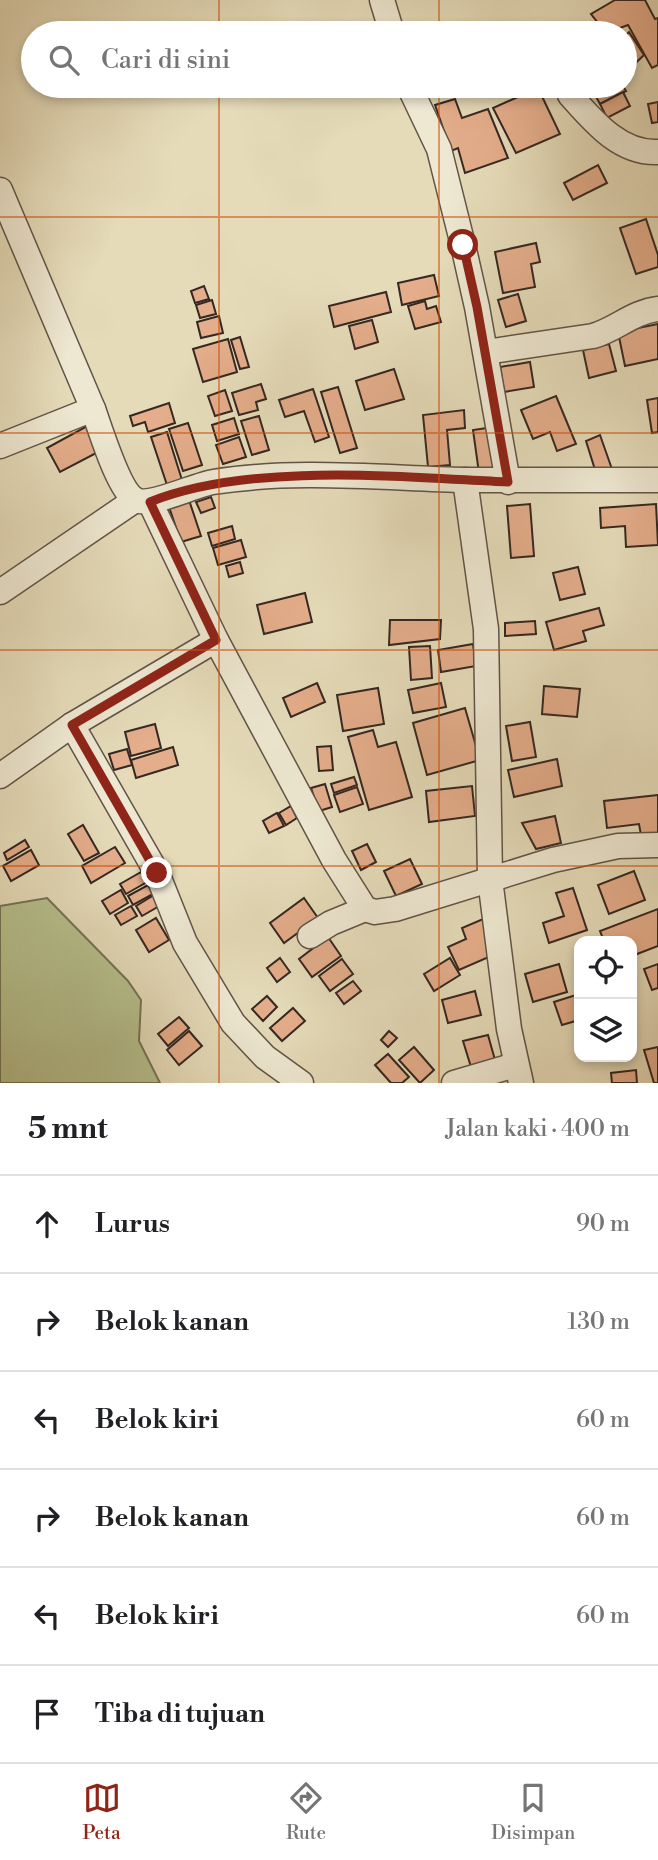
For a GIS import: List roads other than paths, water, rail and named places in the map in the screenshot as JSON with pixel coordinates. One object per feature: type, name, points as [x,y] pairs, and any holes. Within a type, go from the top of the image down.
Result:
[{"type":"street","points":[[382,0],[388,21]]},
{"type":"street","points":[[415,98],[439,149],[486,352],[508,482]]},
{"type":"street","points":[[573,98],[594,122],[619,141],[634,149],[658,152]]},
{"type":"street","points":[[0,190],[124,488],[143,501],[334,860],[357,912]]},
{"type":"street","points":[[486,352],[593,336],[607,332],[629,316],[658,309]]},
{"type":"street","points":[[0,446],[93,409]]},
{"type":"street","points":[[0,592],[143,501],[212,483],[258,478],[508,482],[658,480]]},
{"type":"street","points":[[454,1083],[518,1074],[489,879],[486,629],[465,480]]},
{"type":"street","points":[[0,776],[72,725],[216,640]]},
{"type":"street","points":[[72,725],[157,873],[185,943],[233,1024],[265,1057],[301,1083]]},
{"type":"street","points":[[310,936],[357,912],[395,909],[553,860],[618,846],[658,845]]}]
